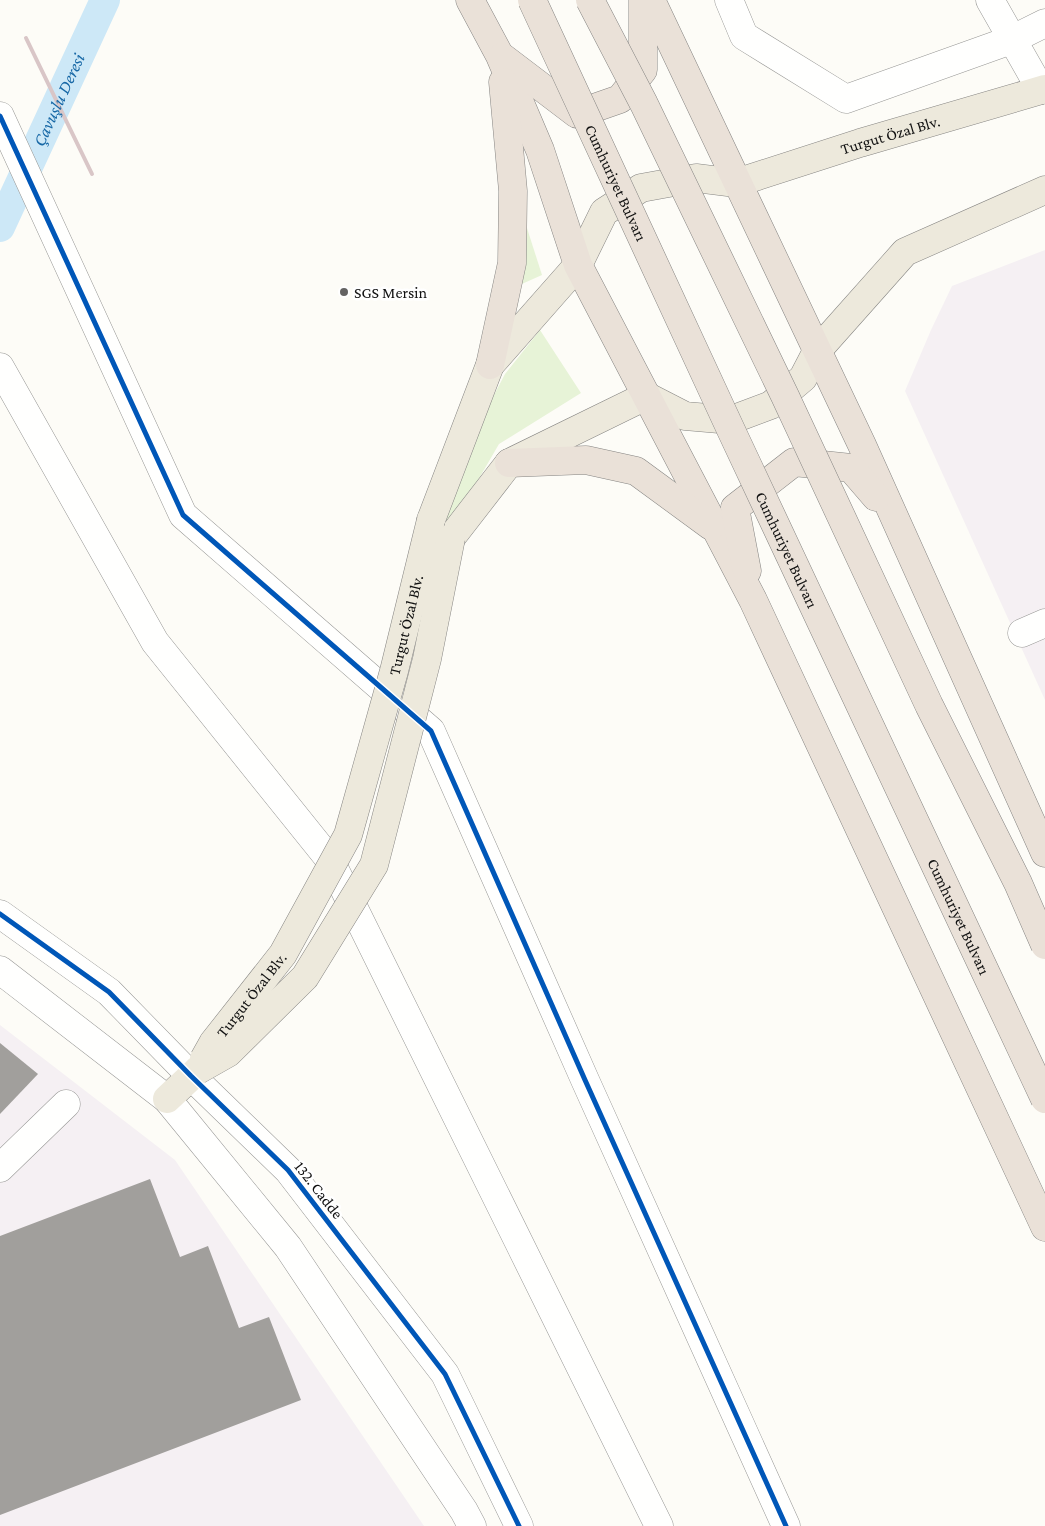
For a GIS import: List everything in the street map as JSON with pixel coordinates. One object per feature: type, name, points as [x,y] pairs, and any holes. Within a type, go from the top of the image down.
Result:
[{"type":"highway","points":[[470,0],[500,56],[540,150],[578,265],[753,600],[1045,1227]]},
{"type":"highway","name":"Cumhuriyet Bulvarı","points":[[532,0],[1045,1098]]},
{"type":"highway","points":[[590,0],[644,104],[785,396],[929,705],[1018,883],[1045,945]]},
{"type":"highway","points":[[500,56],[577,114],[620,99],[642,70],[642,0]]},
{"type":"highway","points":[[651,0],[895,519],[1045,853]]},
{"type":"highway","points":[[490,365],[512,263],[513,191],[500,56]]},
{"type":"highway","points":[[509,463],[586,460],[636,471],[716,530]]},
{"type":"highway","points":[[753,600],[735,508],[794,462],[851,468],[895,519]]},
{"type":"main road","name":"Turgut Özal Blv.","points":[[195,1073],[213,1043],[283,954],[348,835],[394,671],[431,520],[490,365],[578,265],[604,212],[641,188],[696,178],[736,183],[860,143],[1043,90]]},
{"type":"main road","points":[[646,396],[684,416],[731,420],[771,405],[803,378],[816,351],[905,252],[1045,190]]},
{"type":"main road","name":"Turgut Özal Blv.","points":[[167,1099],[195,1073],[228,1053],[305,977],[374,866],[427,659],[451,538],[509,463],[646,396]]},
{"type":"street","points":[[729,0],[744,36],[846,99],[1011,40],[1045,23]]},
{"type":"street","points":[[990,0],[1011,40],[1043,90]]},
{"type":"street","points":[[0,116],[183,515],[431,731],[589,1089],[786,1526]]},
{"type":"street","points":[[0,368],[155,642],[330,860],[658,1526]]},
{"type":"street","name":"132. Cadde","points":[[0,914],[109,992],[195,1073],[288,1170],[445,1374],[519,1526]]},
{"type":"street","points":[[0,970],[167,1099],[288,1247],[464,1511],[472,1526]]},
{"type":"street","points":[[0,1168],[66,1104]]},
{"type":"shaded area","points":[[1045,250],[1045,700],[905,391],[952,286]]},
{"type":"shaded area","points":[[0,1025],[175,1160],[424,1526],[0,1526]]},
{"type":"green space","points":[[526,225],[542,275],[515,287]]},
{"type":"green space","points":[[540,330],[581,393],[499,444],[431,561],[473,435],[505,374]]},
{"type":"building","points":[[0,1043],[38,1074],[0,1114]]},
{"type":"building","points":[[150,1179],[180,1257],[208,1246],[239,1328],[269,1317],[301,1400],[0,1515],[0,1236]]},
{"type":"waterway","name":"Çavuşlu Deresi","points":[[0,227],[105,0]]},
{"type":"railway","points":[[26,38],[92,174]]},
{"type":"cycle path","points":[[0,116],[183,515],[431,731],[585,1080],[786,1526]]},
{"type":"cycle path","points":[[0,914],[109,992],[191,1076],[288,1170],[445,1374],[519,1526]]},
{"type":"place","name":"SGS Mersin","points":[[344,292]]}]
